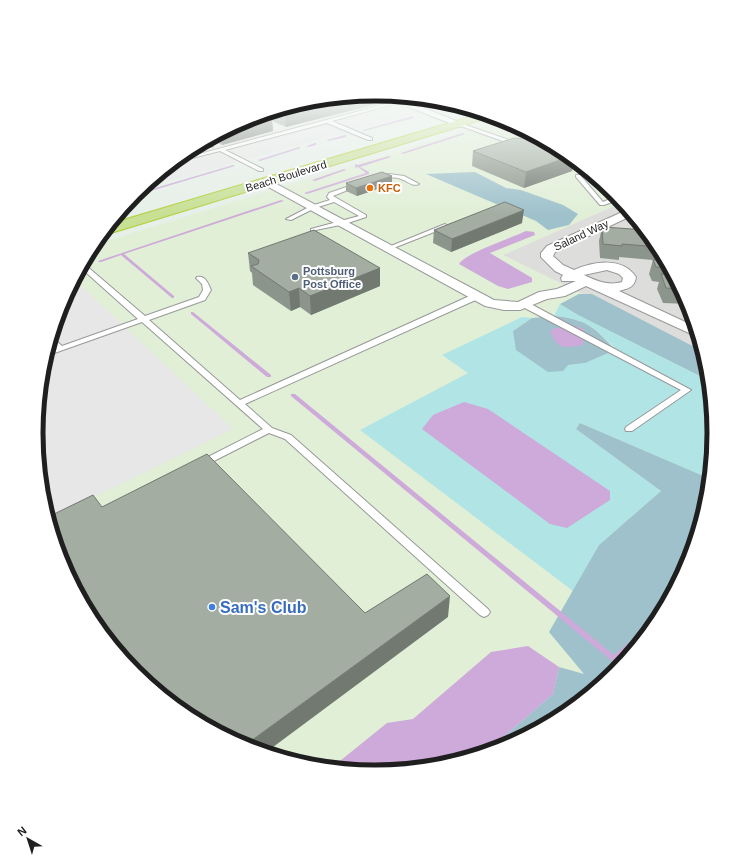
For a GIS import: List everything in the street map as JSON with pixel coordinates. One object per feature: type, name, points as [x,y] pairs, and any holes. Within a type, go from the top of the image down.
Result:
[{"type":"highway","points":[[224,181],[264,176],[386,134]]},
{"type":"highway","name":"Beach Boulevard","points":[[115,227],[264,176],[421,134]]},
{"type":"street","points":[[264,176],[313,207],[490,303],[504,306],[524,304],[544,295],[560,293],[586,281]]},
{"type":"street","name":"Saland Way","points":[[625,215],[551,249],[547,253],[548,257],[555,265],[574,275],[691,331]]},
{"type":"street","points":[[595,229],[602,232],[617,232]]},
{"type":"street","points":[[544,295],[548,287],[592,268],[607,266],[621,270],[630,277],[628,284],[622,287],[599,287]]},
{"type":"lane","points":[[191,157],[276,134]]},
{"type":"lane","points":[[359,134],[370,139]]},
{"type":"lane","points":[[489,134],[510,142]]},
{"type":"lane","points":[[220,149],[264,176]]},
{"type":"lane","points":[[369,181],[392,175],[404,177],[416,184]]},
{"type":"lane","points":[[578,176],[602,204],[612,200]]},
{"type":"lane","points":[[313,230],[364,216],[330,197],[331,194],[362,184]]},
{"type":"lane","points":[[289,219],[313,207],[335,200]]},
{"type":"lane","points":[[389,248],[455,222]]},
{"type":"lane","points":[[87,269],[269,430],[288,437],[484,612]]},
{"type":"lane","points":[[53,352],[202,298],[207,290],[205,283],[199,278]]},
{"type":"lane","points":[[238,404],[477,296]]},
{"type":"lane","points":[[524,304],[687,390],[629,430]]},
{"type":"lane","points":[[55,344],[60,349]]},
{"type":"lane","points":[[189,470],[269,430]]},
{"type":"shaded area","points":[[261,134],[337,134],[156,184],[173,170],[203,149]]},
{"type":"shaded area","points":[[453,134],[522,134],[560,157],[595,184],[617,205],[503,255],[698,350],[702,369],[708,434],[702,498],[697,520],[683,561],[674,581],[652,618],[611,669],[560,710],[523,732],[503,741],[462,755],[419,763],[376,766],[354,765],[311,760],[289,755],[235,735],[52,513],[46,477],[43,434],[49,369],[54,347],[68,306],[77,286],[104,241]]},
{"type":"shaded area","points":[[475,172],[506,188],[521,190],[563,205],[578,214],[569,225],[548,230],[536,221],[426,174]]},
{"type":"shaded area","points":[[617,205],[652,249],[674,286],[683,306],[698,350],[503,255]]},
{"type":"shaded area","points":[[526,231],[534,232],[535,235],[490,253],[532,278],[532,282],[508,289],[498,286],[459,264],[464,259],[480,250]]},
{"type":"shaded area","points":[[79,283],[233,429],[53,517],[49,498],[44,455],[43,434],[46,390],[54,347],[68,306]]},
{"type":"shaded area","points":[[579,294],[592,294],[697,349],[703,378],[578,315],[560,304]]},
{"type":"shaded area","points":[[560,304],[578,315],[703,378],[707,412],[708,434],[705,472],[701,475],[580,423],[576,429],[661,491],[599,545],[573,591],[360,430],[468,373],[442,355],[522,317],[532,318],[513,331],[568,365],[585,363],[615,349],[595,329],[588,325],[574,319],[554,316]]},
{"type":"shaded area","points":[[554,316],[574,319],[588,325],[595,329],[615,350],[585,363],[568,365],[563,371],[548,372],[516,350],[513,331],[532,318]]},
{"type":"shaded area","points":[[578,327],[584,329],[583,345],[571,347],[559,345],[550,331],[555,328]]},
{"type":"shaded area","points":[[464,402],[488,409],[610,491],[610,500],[567,528],[550,524],[422,429],[433,415]]},
{"type":"shaded area","points":[[580,423],[701,475],[705,472],[697,520],[683,561],[674,581],[652,618],[611,669],[560,710],[523,732],[496,743],[553,694],[559,667],[584,674],[549,632],[599,545],[661,491],[576,429]]},
{"type":"shaded area","points":[[528,646],[559,667],[553,694],[496,743],[462,755],[419,763],[376,766],[337,763],[387,723],[413,719],[491,652]]},
{"type":"building","points":[[514,138],[530,139],[563,159],[526,172],[473,151]]},
{"type":"building","points":[[382,172],[392,176],[356,188],[346,183]]},
{"type":"building","points":[[505,202],[524,210],[452,239],[434,230]]},
{"type":"building","points":[[602,227],[638,229],[650,246],[622,244],[622,246],[603,244]]},
{"type":"building","points":[[314,230],[380,268],[310,296],[299,288],[289,292],[251,266],[258,264],[259,260],[248,253]]},
{"type":"building","points":[[653,260],[659,260],[663,268],[656,267]]},
{"type":"building","points":[[661,274],[667,274],[675,289],[666,288]]},
{"type":"building","name":"Sam's Club","points":[[207,454],[365,613],[427,574],[450,596],[250,742],[228,732],[209,721],[173,697],[140,669],[99,618],[77,581],[68,561],[53,515],[93,495],[102,507]]},
{"type":"waterway","points":[[402,153],[462,134]]},
{"type":"waterway","points":[[328,140],[345,136]]},
{"type":"waterway","points":[[308,146],[315,144]]},
{"type":"waterway","points":[[259,160],[300,148]]},
{"type":"waterway","points":[[358,166],[390,157]]},
{"type":"waterway","points":[[148,191],[234,166]]},
{"type":"waterway","points":[[306,193],[368,173],[358,166]]},
{"type":"waterway","points":[[314,180],[345,170]]},
{"type":"waterway","points":[[121,254],[282,201]]},
{"type":"waterway","points":[[100,261],[121,254]]},
{"type":"waterway","points":[[121,254],[173,297]]},
{"type":"waterway","points":[[192,313],[269,376]]},
{"type":"waterway","points":[[293,395],[614,659],[635,641]]},
{"type":"place","name":"KFC","points":[[370,188]]},
{"type":"place","name":"Pottsburg Post Office","points":[[295,277]]},
{"type":"place","name":"Sam's Club","points":[[212,607]]}]
